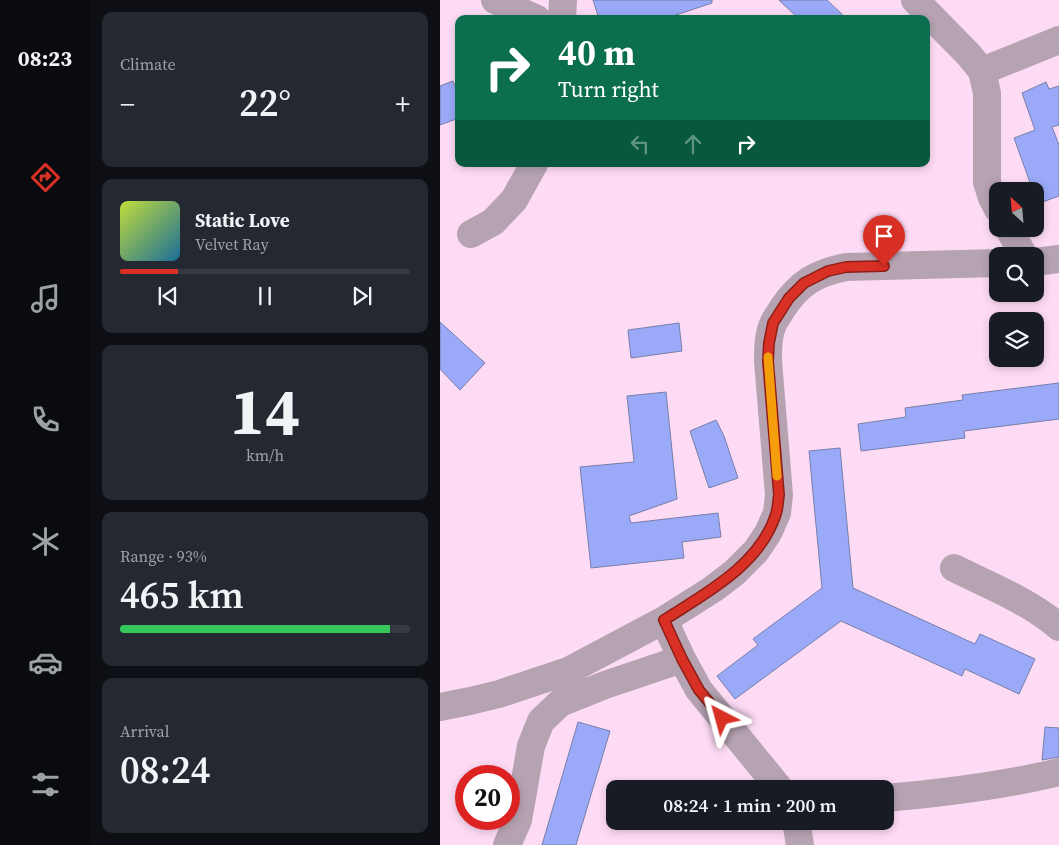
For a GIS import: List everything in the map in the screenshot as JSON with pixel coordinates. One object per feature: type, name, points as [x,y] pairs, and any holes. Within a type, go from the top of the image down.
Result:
[{"type":"lane","points":[[495,0],[528,15]]},
{"type":"lane","points":[[562,0],[562,15]]},
{"type":"lane","points":[[915,0],[930,15]]},
{"type":"lane","points":[[930,15],[982,71],[987,93],[987,182],[989,188]]},
{"type":"lane","points":[[982,71],[1059,40]]},
{"type":"lane","points":[[471,234],[493,222],[514,200],[532,167]]},
{"type":"lane","points":[[1044,261],[1059,259]]},
{"type":"lane","points":[[440,707],[498,694],[568,671],[664,620],[713,589],[734,573],[756,552],[768,533],[777,513],[779,495],[768,361],[769,343],[773,323],[789,298],[804,283],[828,271],[846,267],[989,263]]},
{"type":"lane","points":[[954,568],[1016,599],[1047,617],[1059,627]]},
{"type":"lane","points":[[664,620],[699,690],[773,780]]},
{"type":"lane","points":[[507,845],[518,820],[531,746],[541,721],[560,703],[605,685],[682,659]]},
{"type":"lane","points":[[894,797],[929,794],[1059,772]]},
{"type":"lane","points":[[798,830],[800,845]]},
{"type":"building","points":[[593,0],[712,0],[712,3],[676,15],[598,15]]},
{"type":"building","points":[[779,0],[827,0],[843,15],[795,15]]},
{"type":"building","points":[[453,81],[455,86],[455,119],[440,125],[440,86]]},
{"type":"building","points":[[1046,82],[1049,89],[1059,86],[1059,125],[1052,127],[1059,145],[1059,196],[1044,201],[1044,182],[1030,182],[1014,138],[1035,130],[1022,93]]},
{"type":"building","points":[[440,322],[485,363],[460,390],[440,369]]},
{"type":"building","points":[[679,323],[682,351],[631,358],[628,330]]},
{"type":"building","points":[[1059,383],[1059,419],[964,431],[965,438],[861,451],[858,424],[906,417],[905,408],[963,400],[962,395]]},
{"type":"building","points":[[666,392],[677,499],[629,516],[631,523],[718,513],[721,537],[682,542],[684,558],[591,568],[580,467],[634,462],[627,396]]},
{"type":"building","points":[[716,420],[724,436],[738,478],[709,488],[690,431]]},
{"type":"building","points":[[840,448],[853,588],[975,644],[980,634],[1035,659],[1019,694],[965,669],[962,676],[841,621],[735,699],[717,676],[758,645],[753,639],[822,588],[809,451]]},
{"type":"building","points":[[578,722],[610,731],[576,845],[542,845]]},
{"type":"building","points":[[1045,727],[1059,728],[1059,757],[1042,760]]},
{"type":"slow traffic","points":[[768,357],[777,476]]},
{"type":"route","points":[[722,718],[699,690],[664,620],[713,589],[734,573],[756,552],[768,533],[777,513],[779,495],[768,361],[773,323],[789,298],[804,283],[828,271],[846,267],[884,266]]}]
